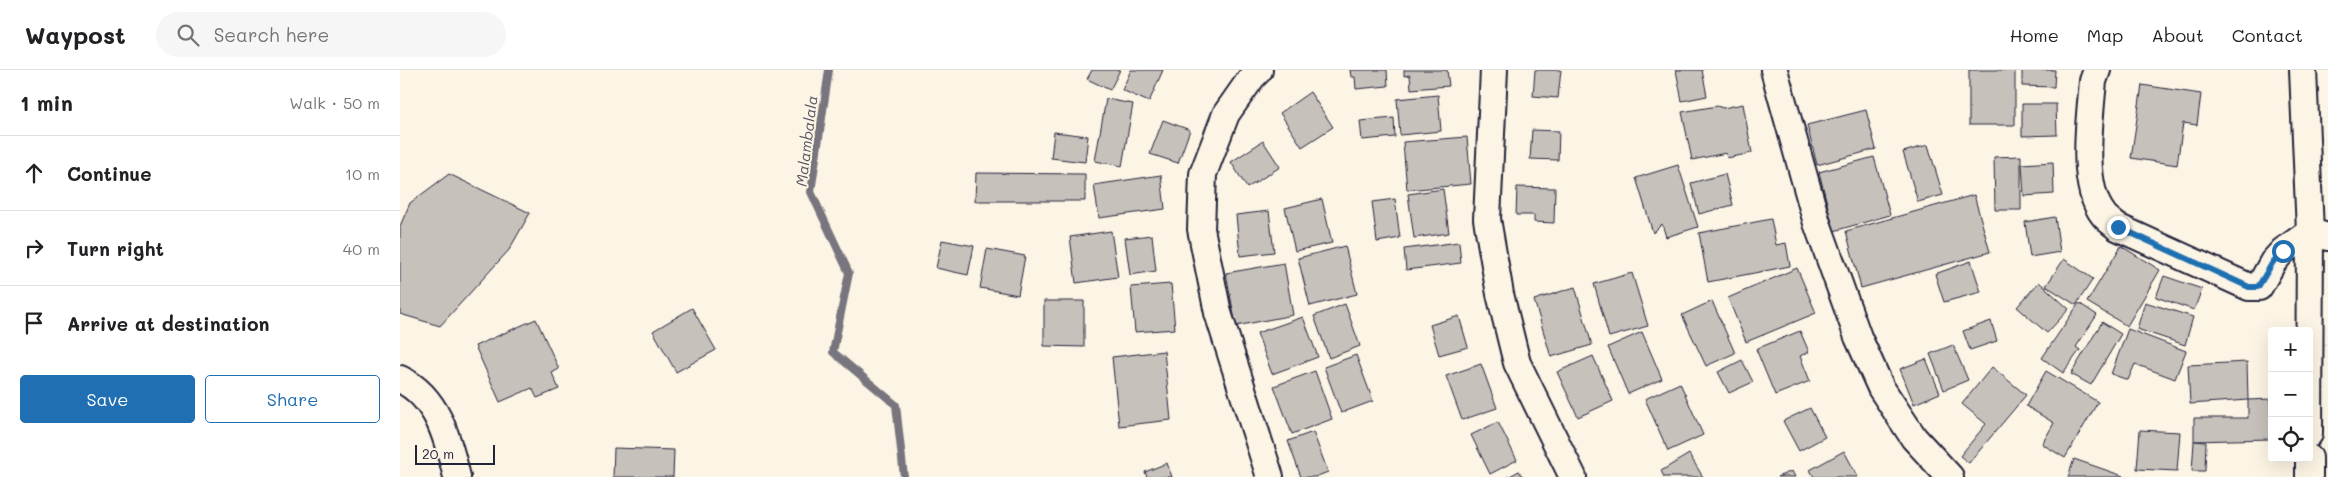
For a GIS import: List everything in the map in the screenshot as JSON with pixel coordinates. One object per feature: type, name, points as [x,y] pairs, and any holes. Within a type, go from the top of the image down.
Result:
[{"type":"street","points":[[1259,70],[1226,114],[1203,174],[1201,229],[1218,313],[1270,477]]},
{"type":"street","points":[[1494,70],[1488,219],[1500,294],[1517,363],[1573,477]]},
{"type":"street","points":[[1774,70],[1817,224],[1858,337],[1881,388],[1890,402],[1914,438],[1950,477]]},
{"type":"street","points":[[2097,70],[2093,81],[2088,152],[2093,195],[2103,215],[2118,227],[2249,287],[2258,287],[2273,262],[2283,251],[2319,235]]},
{"type":"street","points":[[2303,70],[2319,235],[2310,417]]},
{"type":"street","points":[[400,379],[414,386],[432,406],[448,440],[457,477]]},
{"type":"street","points":[[2309,462],[2309,477]]},
{"type":"building","points":[[1092,70],[1120,70],[1110,90],[1087,79]]},
{"type":"building","points":[[1131,70],[1163,70],[1149,102],[1122,90]]},
{"type":"building","points":[[1350,70],[1387,70],[1388,86],[1356,89],[1355,77],[1351,77]]},
{"type":"building","points":[[1404,70],[1447,70],[1449,86],[1411,89],[1410,75],[1404,76]]},
{"type":"building","points":[[1535,70],[1561,70],[1558,98],[1533,96]]},
{"type":"building","points":[[1676,70],[1702,70],[1707,96],[1682,101]]},
{"type":"building","points":[[1969,70],[2015,70],[2015,125],[1969,125]]},
{"type":"building","points":[[2022,70],[2055,70],[2054,87],[2022,86]]},
{"type":"building","points":[[2142,85],[2201,94],[2197,125],[2183,123],[2177,165],[2131,158]]},
{"type":"building","points":[[1310,92],[1333,127],[1302,147],[1280,113]]},
{"type":"building","points":[[1438,95],[1441,131],[1400,135],[1397,99]]},
{"type":"building","points":[[1106,99],[1133,104],[1122,166],[1095,161]]},
{"type":"building","points":[[1743,104],[1752,153],[1727,158],[1726,153],[1692,160],[1682,112]]},
{"type":"building","points":[[2022,104],[2056,104],[2057,135],[2022,136]]},
{"type":"building","points":[[1866,110],[1876,149],[1817,165],[1807,125]]},
{"type":"building","points":[[1394,118],[1395,137],[1362,140],[1360,121]]},
{"type":"building","points":[[1163,120],[1190,130],[1178,163],[1150,154]]},
{"type":"building","points":[[1532,130],[1559,131],[1558,160],[1530,159]]},
{"type":"building","points":[[1054,132],[1088,136],[1085,162],[1051,158]]},
{"type":"building","points":[[1467,137],[1471,184],[1407,190],[1403,142]]},
{"type":"building","points":[[1263,141],[1280,167],[1247,188],[1231,162]]},
{"type":"building","points":[[1928,145],[1943,195],[1918,202],[1903,152]]},
{"type":"building","points":[[2021,156],[2021,210],[1995,210],[1994,157]]},
{"type":"building","points":[[1874,157],[1890,215],[1834,231],[1819,172]]},
{"type":"building","points":[[2053,162],[2054,194],[2024,196],[2022,164]]},
{"type":"building","points":[[1678,165],[1698,227],[1666,237],[1662,224],[1653,233],[1636,178]]},
{"type":"building","points":[[976,173],[1085,174],[1085,201],[975,201]]},
{"type":"building","points":[[449,174],[530,213],[509,250],[440,326],[400,314],[400,226],[410,203]]},
{"type":"building","points":[[1725,174],[1733,205],[1699,214],[1691,183]]},
{"type":"building","points":[[1161,175],[1165,209],[1099,218],[1094,185]]},
{"type":"building","points":[[1517,187],[1555,188],[1554,223],[1534,222],[1534,215],[1516,215]]},
{"type":"building","points":[[1443,189],[1449,233],[1414,238],[1408,194]]},
{"type":"building","points":[[1974,195],[1990,252],[1861,288],[1846,231]]},
{"type":"building","points":[[1322,199],[1332,243],[1295,251],[1285,208]]},
{"type":"building","points":[[1395,199],[1400,238],[1377,242],[1372,202]]},
{"type":"building","points":[[1269,211],[1274,252],[1240,256],[1236,215]]},
{"type":"building","points":[[2055,217],[2060,252],[2030,257],[2025,222]]},
{"type":"building","points":[[1771,219],[1776,245],[1786,243],[1790,266],[1708,282],[1699,233]]},
{"type":"building","points":[[1111,231],[1118,277],[1076,283],[1070,237]]},
{"type":"building","points":[[1152,235],[1156,271],[1130,275],[1125,238]]},
{"type":"building","points":[[942,240],[974,246],[968,275],[936,268]]},
{"type":"building","points":[[1459,242],[1461,263],[1406,270],[1404,249]]},
{"type":"building","points":[[1345,246],[1357,294],[1310,306],[1298,258]]},
{"type":"building","points":[[2121,246],[2160,270],[2127,326],[2087,302]]},
{"type":"building","points":[[987,249],[1025,256],[1018,295],[980,288]]},
{"type":"building","points":[[2064,259],[2093,279],[2076,305],[2046,286]]},
{"type":"building","points":[[1971,261],[1981,292],[1944,302],[1935,274]]},
{"type":"building","points":[[1284,263],[1293,315],[1236,326],[1226,273]]},
{"type":"building","points":[[1797,268],[1816,313],[1746,342],[1728,298]]},
{"type":"building","points":[[1632,273],[1648,326],[1609,337],[1594,284]]},
{"type":"building","points":[[2164,276],[2202,289],[2194,310],[2156,297]]},
{"type":"building","points":[[2039,282],[2069,309],[2047,333],[2017,307]]},
{"type":"building","points":[[1171,284],[1175,329],[1135,332],[1131,287]]},
{"type":"building","points":[[1575,287],[1592,345],[1551,357],[1534,300]]},
{"type":"building","points":[[1044,301],[1084,301],[1084,347],[1044,346]]},
{"type":"building","points":[[1712,301],[1735,353],[1706,366],[1682,315]]},
{"type":"building","points":[[2145,302],[2193,317],[2185,345],[2137,329]]},
{"type":"building","points":[[2079,303],[2097,315],[2076,347],[2080,350],[2063,373],[2042,358]]},
{"type":"building","points":[[1345,304],[1360,346],[1329,358],[1314,316]]},
{"type":"building","points":[[692,308],[716,350],[676,372],[653,331]]},
{"type":"building","points":[[1459,316],[1468,347],[1439,355],[1430,325]]},
{"type":"building","points":[[1303,317],[1318,357],[1272,374],[1257,333]]},
{"type":"building","points":[[536,319],[559,369],[552,373],[559,389],[537,398],[532,388],[500,402],[475,346]]},
{"type":"building","points":[[1991,321],[1997,341],[1970,350],[1963,331]]},
{"type":"building","points":[[2102,322],[2121,334],[2091,385],[2071,374]]},
{"type":"building","points":[[2128,329],[2186,351],[2175,379],[2135,364],[2128,380],[2111,374]]},
{"type":"building","points":[[1800,331],[1809,352],[1800,356],[1810,381],[1775,395],[1756,349]]},
{"type":"building","points":[[1642,332],[1662,379],[1628,394],[1608,347]]},
{"type":"building","points":[[1953,345],[1968,380],[1944,390],[1930,354]]},
{"type":"building","points":[[1164,351],[1171,420],[1119,426],[1112,357]]},
{"type":"building","points":[[1356,355],[1373,401],[1341,413],[1324,367]]},
{"type":"building","points":[[1593,356],[1613,401],[1578,417],[1557,372]]},
{"type":"building","points":[[1926,359],[1940,393],[1914,404],[1900,369]]},
{"type":"building","points":[[1742,360],[1753,382],[1729,393],[1718,372]]},
{"type":"building","points":[[2247,362],[2248,400],[2190,404],[2188,365]]},
{"type":"building","points":[[1481,364],[1497,408],[1462,420],[1446,376]]},
{"type":"building","points":[[1992,367],[2026,395],[1969,463],[1960,456],[1986,424],[1962,404]]},
{"type":"building","points":[[1315,371],[1332,419],[1292,434],[1274,386]]},
{"type":"building","points":[[2046,371],[2098,402],[2065,458],[2042,444],[2054,423],[2026,406]]},
{"type":"building","points":[[1680,383],[1703,435],[1668,451],[1645,399]]},
{"type":"building","points":[[2268,399],[2268,439],[2194,441],[2194,418],[2248,418],[2248,400]]},
{"type":"building","points":[[1810,408],[1825,437],[1799,451],[1783,421]]},
{"type":"building","points":[[1498,422],[1517,460],[1490,474],[1471,435]]},
{"type":"building","points":[[2140,430],[2180,432],[2177,471],[2137,469]]},
{"type":"building","points":[[1313,432],[1328,472],[1315,477],[1301,477],[1288,441]]},
{"type":"building","points":[[2194,441],[2206,442],[2205,471],[2192,471]]},
{"type":"building","points":[[614,448],[674,450],[673,477],[613,477]]},
{"type":"building","points":[[1844,451],[1858,477],[1814,477],[1810,470]]},
{"type":"building","points":[[1689,454],[1703,477],[1664,477],[1661,471]]},
{"type":"building","points":[[2074,459],[2123,476],[2123,477],[2068,477]]},
{"type":"building","points":[[1167,463],[1172,477],[1147,477],[1145,472]]},
{"type":"building","points":[[1519,471],[1523,477],[1508,477]]},
{"type":"building","points":[[1792,471],[1795,477],[1777,477]]},
{"type":"waterway","name":"Malambalala","points":[[829,70],[811,192],[849,273],[833,352],[896,405],[904,477]]},
{"type":"route","points":[[2118,227],[2249,287],[2258,287],[2273,262],[2283,251]]}]
